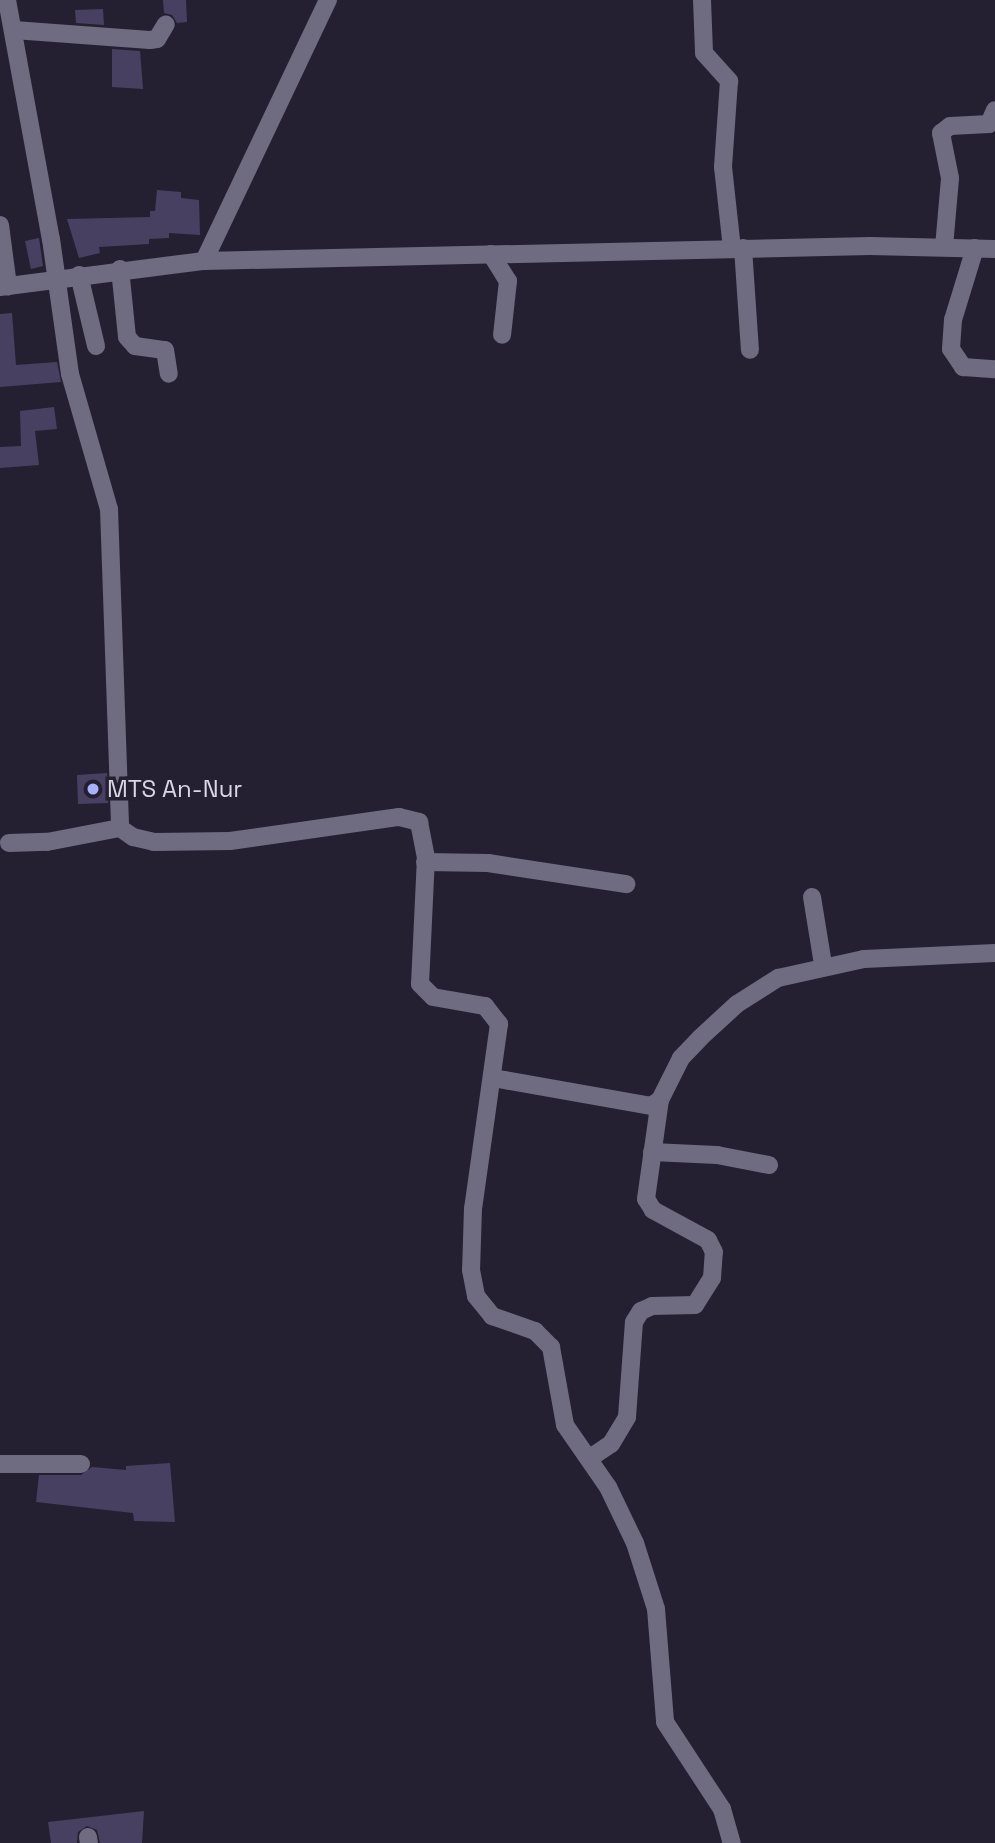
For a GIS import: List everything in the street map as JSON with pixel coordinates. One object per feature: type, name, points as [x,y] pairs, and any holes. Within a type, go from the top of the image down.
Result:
[{"type":"street","points":[[7,0],[57,279],[70,374],[102,481],[112,540],[120,828]]},
{"type":"street","points":[[204,261],[328,0]]},
{"type":"street","points":[[702,0],[704,53],[729,81],[723,167],[738,249],[750,350]]},
{"type":"street","points":[[14,30],[150,40],[157,39],[166,24]]},
{"type":"street","points":[[944,247],[950,178],[941,133],[950,126],[989,124],[995,110]]},
{"type":"street","points":[[0,225],[4,287],[120,269],[204,261],[738,249],[995,248]]},
{"type":"street","points":[[975,248],[953,320],[951,349],[963,367],[995,369]]},
{"type":"street","points":[[491,254],[508,281],[502,335]]},
{"type":"street","points":[[120,269],[127,337],[140,348],[165,350],[169,374]]},
{"type":"street","points":[[79,275],[96,346]]},
{"type":"street","points":[[9,843],[47,842],[120,828],[132,837],[154,842],[230,841],[411,818],[419,822],[425,837],[420,984],[433,997],[491,1010],[499,1024],[473,1208],[471,1270],[476,1296],[492,1316],[535,1331],[551,1347],[565,1424],[590,1458],[635,1543],[656,1609],[666,1722],[722,1809],[732,1843]]},
{"type":"street","points":[[425,862],[488,863],[626,884]]},
{"type":"street","points":[[812,897],[823,964]]},
{"type":"street","points":[[590,1458],[611,1444],[627,1417],[634,1322],[641,1311],[652,1306],[695,1305],[712,1278],[714,1252],[708,1240],[648,1206],[645,1192],[660,1100],[681,1058],[737,1004],[778,978],[823,964],[995,953]]},
{"type":"street","points":[[493,1078],[640,1108],[660,1100]]},
{"type":"street","points":[[652,1152],[717,1154],[769,1166]]},
{"type":"street","points":[[0,1464],[81,1464]]},
{"type":"building","points":[[163,0],[186,0],[187,22],[177,23],[172,15],[164,13]]},
{"type":"building","points":[[103,9],[104,25],[76,23],[75,10]]},
{"type":"building","points":[[112,49],[140,51],[143,89],[112,87]]},
{"type":"building","points":[[157,190],[181,192],[181,198],[199,200],[200,235],[169,233],[169,238],[149,239],[149,244],[99,247],[100,253],[79,258],[67,219],[150,217],[150,211],[155,211]]},
{"type":"building","points":[[39,238],[43,266],[31,269],[25,241]]},
{"type":"building","points":[[12,313],[16,365],[57,362],[61,382],[0,387],[0,314]]},
{"type":"building","points":[[54,407],[57,429],[35,431],[39,465],[0,468],[0,447],[21,446],[20,411]]},
{"type":"building","name":"MTS An-Nur","points":[[107,773],[108,803],[78,804],[77,775]]},
{"type":"building","points":[[170,1463],[175,1522],[134,1521],[133,1513],[36,1502],[39,1475],[81,1475],[92,1467],[126,1470],[126,1466]]},
{"type":"building","points":[[144,1811],[142,1843],[100,1843],[97,1830],[87,1826],[78,1832],[77,1843],[51,1843],[48,1822]]},
{"type":"place","name":"MTS An-Nur","points":[[93,789]]}]
